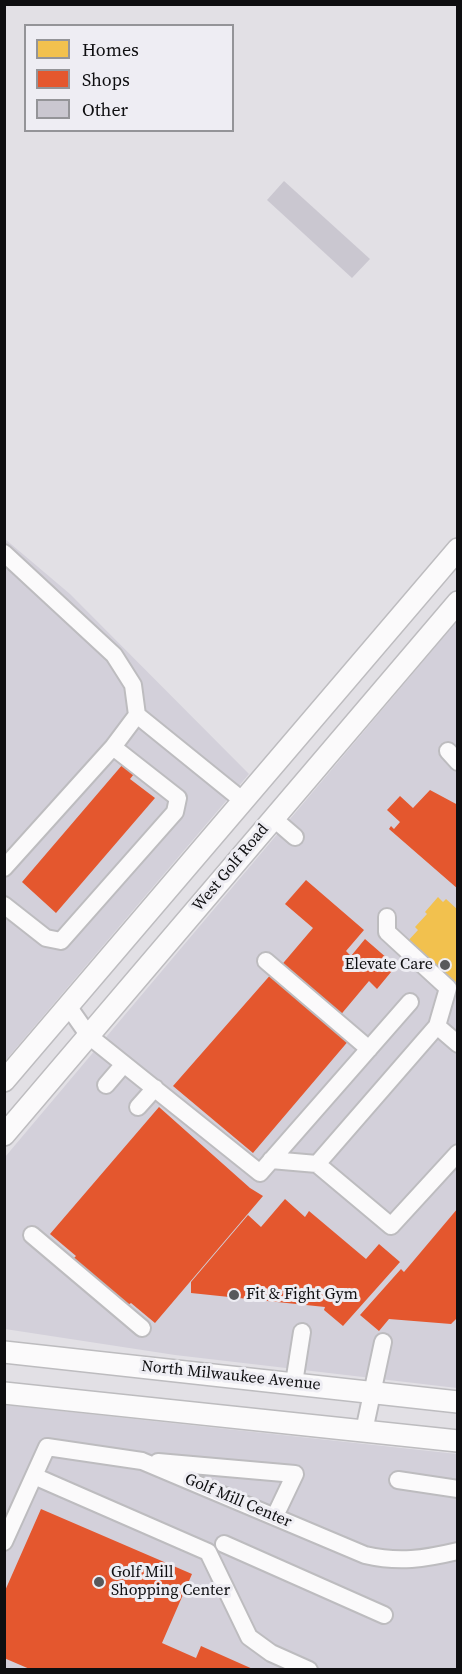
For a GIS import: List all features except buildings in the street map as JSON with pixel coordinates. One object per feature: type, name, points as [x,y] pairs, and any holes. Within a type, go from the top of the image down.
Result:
[{"type":"main road","points":[[4,1081],[458,549]]},
{"type":"main road","name":"West Golf Road","points":[[4,1135],[458,602]]},
{"type":"main road","name":"North Milwaukee Avenue","points":[[4,1352],[458,1402]]},
{"type":"main road","points":[[4,1392],[458,1441]]},
{"type":"lane","points":[[4,553],[114,655],[133,685],[137,715],[242,800]]},
{"type":"lane","points":[[4,868],[113,747],[137,715]]},
{"type":"lane","points":[[4,905],[46,938],[61,941],[174,812],[178,798],[113,747]]},
{"type":"lane","points":[[273,818],[295,837]]},
{"type":"lane","points":[[317,1164],[437,1026],[448,988],[387,932],[387,917]]},
{"type":"lane","points":[[266,961],[369,1049]]},
{"type":"lane","points":[[68,1006],[89,1036],[260,1173],[410,1002]]},
{"type":"lane","points":[[54,1022],[89,1036]]},
{"type":"lane","points":[[437,1026],[458,1044]]},
{"type":"lane","points":[[106,1085],[124,1064]]},
{"type":"lane","points":[[138,1107],[156,1088]]},
{"type":"lane","points":[[271,1160],[317,1164],[392,1226],[458,1153]]},
{"type":"lane","points":[[32,1235],[142,1328]]},
{"type":"lane","points":[[294,1383],[302,1332]]},
{"type":"lane","points":[[364,1431],[383,1342]]},
{"type":"lane","name":"Golf Mill Center","points":[[4,1542],[47,1447],[142,1461],[350,1550],[390,1561],[424,1560],[458,1551]]},
{"type":"lane","points":[[142,1461],[295,1474],[275,1516]]},
{"type":"lane","points":[[34,1476],[208,1552],[249,1637],[271,1653],[309,1670]]},
{"type":"lane","points":[[398,1479],[458,1489]]},
{"type":"lane","points":[[224,1544],[384,1615]]},
{"type":"shaded area","points":[[5,539],[70,594],[249,774],[5,1061]]},
{"type":"shaded area","points":[[457,621],[457,1388],[175,1355],[5,1329],[5,1157]]},
{"type":"shaded area","name":"Golf Mill Shopping Center","points":[[5,1405],[457,1454],[457,1669],[5,1670]]},
{"type":"place","name":"Elevate Care","points":[[445,965]]},
{"type":"place","name":"Fit & Fight Gym","points":[[234,1295]]},
{"type":"place","name":"Golf Mill Shopping Center","points":[[99,1582]]}]
